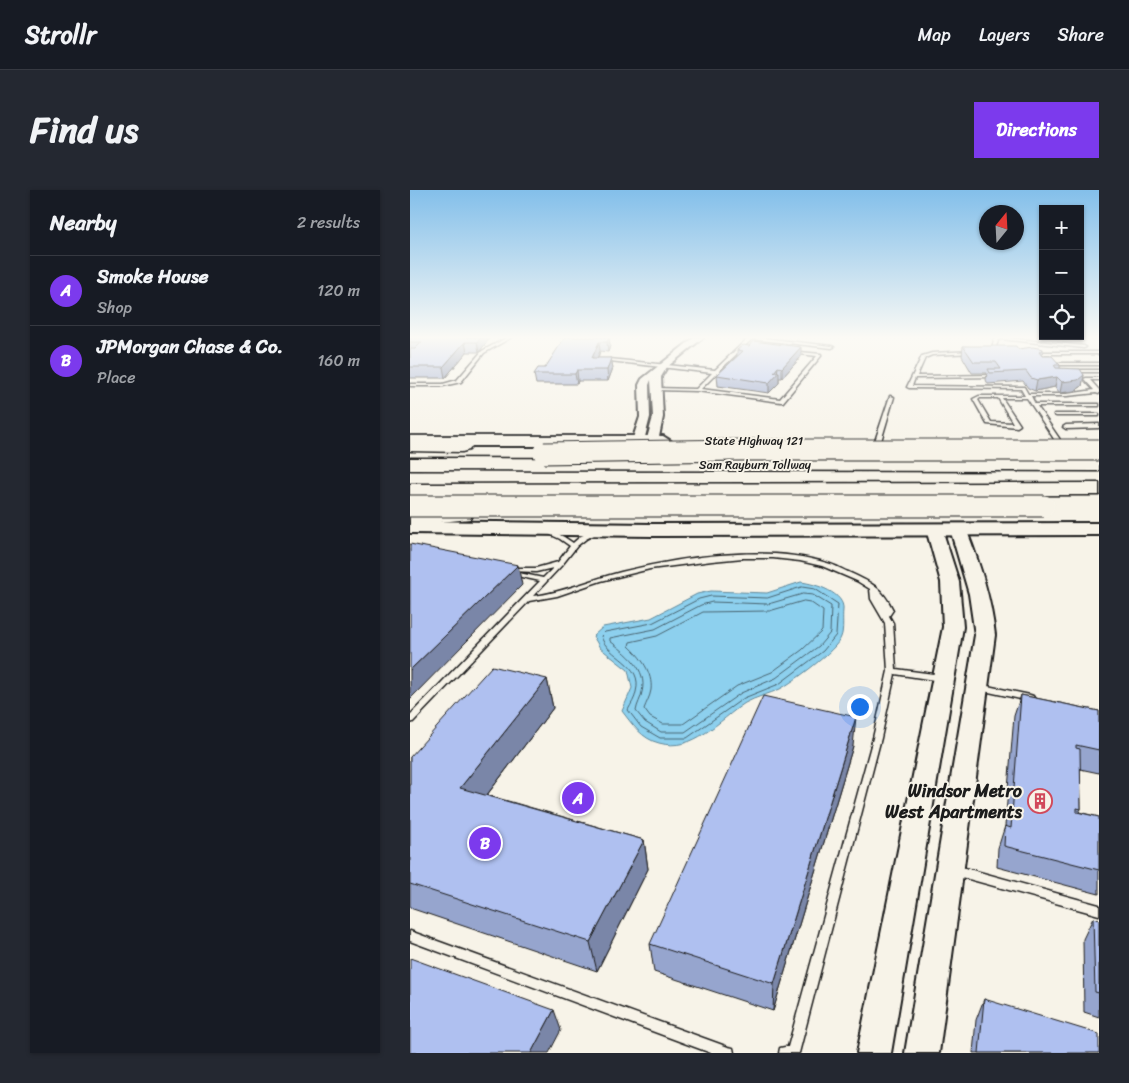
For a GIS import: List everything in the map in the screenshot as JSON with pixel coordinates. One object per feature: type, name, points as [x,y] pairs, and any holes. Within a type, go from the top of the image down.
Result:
[{"type":"highway","points":[[410,445],[1008,466]]},
{"type":"highway","points":[[410,455],[740,450],[1099,450]]},
{"type":"highway","name":"Sam Rayburn Tollway","points":[[410,464],[1099,466]]},
{"type":"highway","points":[[410,518],[611,506],[968,489]]},
{"type":"highway","name":"Sam Rayburn Tollway","points":[[410,490],[1099,489]]},
{"type":"highway","points":[[410,506],[1099,506]]},
{"type":"main road","name":"State Highway 121","points":[[410,440],[878,441],[1062,434],[1099,440]]},
{"type":"main road","points":[[410,527],[1099,529]]},
{"type":"street","points":[[645,441],[645,382],[651,377]]},
{"type":"street","points":[[645,441],[658,417],[656,377]]},
{"type":"street","points":[[874,1053],[953,627],[953,604],[950,582],[934,529]]},
{"type":"street","points":[[922,1053],[985,635],[984,609],[978,584],[958,529]]},
{"type":"street","points":[[943,679],[976,687]]},
{"type":"lane","points":[[410,386],[443,385],[459,381],[462,377]]},
{"type":"lane","points":[[698,390],[712,377]]},
{"type":"lane","points":[[656,389],[698,390],[781,401],[801,377]]},
{"type":"lane","points":[[914,377],[909,387],[1022,388]]},
{"type":"lane","points":[[1097,390],[1086,379],[1099,379]]},
{"type":"lane","points":[[1017,381],[1034,405],[1062,434],[1099,426]]},
{"type":"lane","points":[[999,397],[1017,425],[989,423],[976,399],[999,397],[1067,395],[1097,390]]},
{"type":"lane","points":[[878,441],[892,397]]},
{"type":"lane","points":[[1034,405],[1099,404]]},
{"type":"lane","points":[[1056,415],[1099,415]]},
{"type":"lane","points":[[536,528],[554,533],[572,545]]},
{"type":"lane","points":[[410,720],[560,564],[572,545],[578,540],[605,529]]},
{"type":"lane","points":[[526,599],[541,599],[599,580],[670,563],[728,557],[783,558],[824,564],[874,587],[875,599],[890,623],[892,672],[877,738],[793,1053]]},
{"type":"lane","points":[[544,580],[501,569],[536,570],[560,564]]},
{"type":"lane","points":[[892,672],[943,679]]},
{"type":"lane","points":[[976,687],[1041,701]]},
{"type":"lane","points":[[950,869],[1099,910]]},
{"type":"lane","points":[[410,936],[728,1053]]},
{"type":"water","points":[[801,582],[828,590],[835,594],[842,604],[842,634],[832,650],[804,673],[780,689],[745,703],[694,739],[671,745],[653,741],[642,735],[622,711],[632,688],[628,670],[600,648],[593,636],[603,627],[651,618],[697,594],[711,591],[767,593]]},
{"type":"building","points":[[732,377],[774,377],[769,383]]},
{"type":"building","points":[[1030,377],[1055,377],[1037,380]]},
{"type":"building","points":[[1057,377],[1081,377],[1078,380],[1062,382]]},
{"type":"building","points":[[410,544],[518,565],[410,670]]},
{"type":"building","points":[[492,666],[547,679],[460,788],[644,840],[590,942],[410,884],[410,757]]},
{"type":"building","name":"Windsor Metro West Apartments","points":[[1021,695],[1099,711],[1099,750],[1076,745],[1076,748],[1080,749],[1081,809],[1077,808],[1077,812],[1099,817],[1099,870],[1004,846],[1005,826],[1011,828]]},
{"type":"building","points":[[763,696],[856,717],[774,984],[650,944]]},
{"type":"building","points":[[575,786],[588,790],[580,803],[567,799]]},
{"type":"building","points":[[1093,918],[1099,920],[1099,993],[1095,992]]},
{"type":"building","points":[[410,958],[554,1010],[531,1053],[410,1053]]},
{"type":"building","points":[[984,999],[1099,1034],[1099,1053],[979,1053]]},
{"type":"place","name":"Smoke House","points":[[578,798]]},
{"type":"place","name":"Windsor Metro West Apartments","points":[[1040,801]]},
{"type":"place","name":"JPMorgan Chase & Co.","points":[[485,843]]}]
